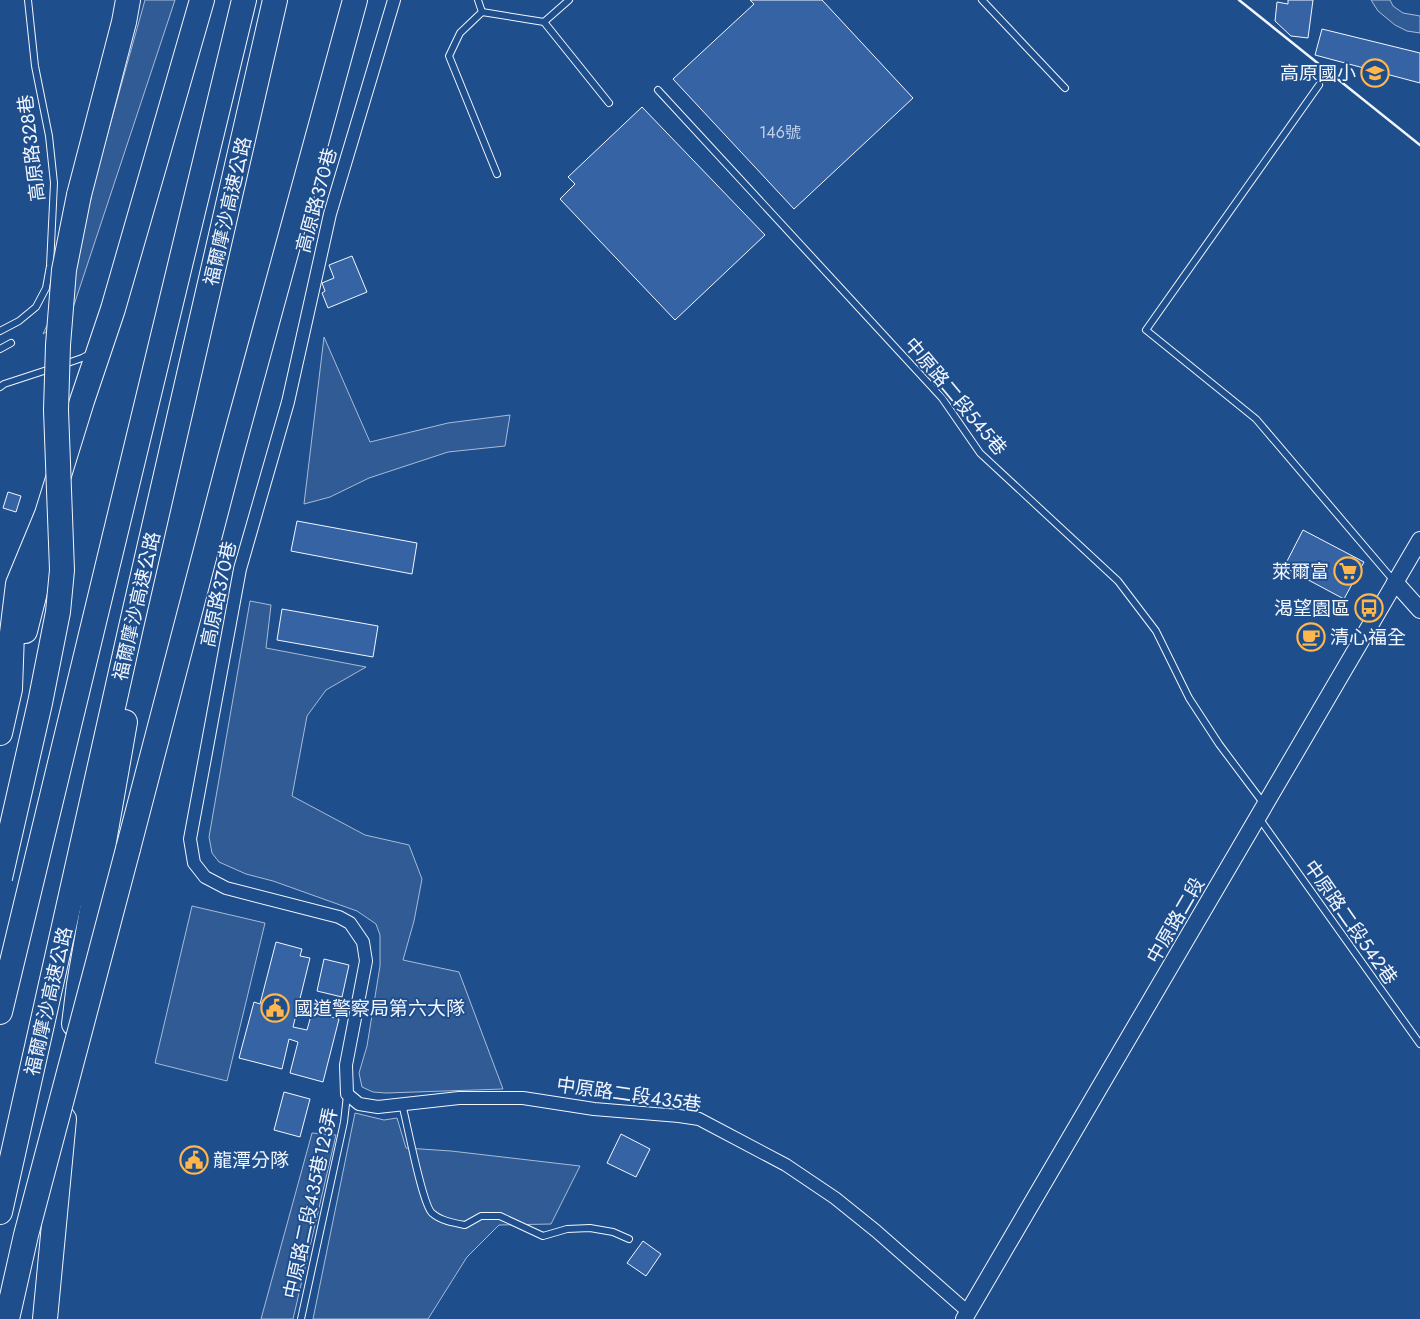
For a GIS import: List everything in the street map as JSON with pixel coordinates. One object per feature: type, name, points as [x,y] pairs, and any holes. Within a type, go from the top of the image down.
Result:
[{"type":"highway","points":[[0,878],[40,703],[58,612],[62,570],[56,410],[58,344],[64,270],[79,195],[128,0]]},
{"type":"highway","points":[[2,726],[19,678],[26,627],[51,532],[80,399],[113,309],[202,0]]},
{"type":"highway","name":"福爾摩沙高速公路","points":[[0,1012],[244,0]]},
{"type":"highway","name":"福爾摩沙高速公路","points":[[0,1212],[130,627],[275,0]]},
{"type":"highway","points":[[7,1319],[26,1235],[233,449],[356,0]]},
{"type":"highway","points":[[2,726],[10,689],[9,635],[18,584],[48,514],[72,434]]},
{"type":"highway","points":[[44,1319],[79,984],[127,711],[130,627]]},
{"type":"street","name":"高原路370巷","points":[[347,1094],[346,1065],[366,961],[363,942],[350,923],[339,917],[226,888],[204,878],[194,863],[190,839],[240,569],[288,402],[330,214],[394,0]]},
{"type":"street","name":"中原路二段","points":[[969,1317],[1420,540]]},
{"type":"street","points":[[1395,582],[1420,610]]},
{"type":"street","name":"中原路二段435巷","points":[[347,1094],[359,1104],[378,1107],[459,1098],[522,1098],[594,1109],[679,1116],[699,1120],[786,1165],[835,1198],[876,1231],[969,1317]]},
{"type":"lane","name":"高原路328巷","points":[[0,331],[19,321],[36,307],[46,288],[50,266],[54,183],[49,136],[36,66],[28,0]]},
{"type":"lane","points":[[478,0],[482,12]]},
{"type":"lane","points":[[544,22],[569,0]]},
{"type":"lane","points":[[982,0],[1065,88]]},
{"type":"lane","points":[[482,12],[544,22],[610,103]]},
{"type":"lane","points":[[482,12],[460,32],[449,56],[497,174]]},
{"type":"lane","points":[[1319,85],[1146,330],[1256,419],[1395,582]]},
{"type":"lane","name":"中原路二段545巷","points":[[658,90],[942,398],[980,453],[1118,581],[1156,631],[1188,698],[1262,811]]},
{"type":"lane","points":[[0,349],[11,343]]},
{"type":"lane","points":[[0,387],[82,358],[100,348]]},
{"type":"lane","points":[[49,369],[61,381]]},
{"type":"lane","name":"中原路二段542巷","points":[[1262,811],[1420,1044]]},
{"type":"lane","name":"中原路二段435巷123弄","points":[[302,1319],[344,1122],[347,1094]]},
{"type":"lane","points":[[402,1104],[424,1197],[431,1212],[446,1221],[465,1225],[481,1216],[500,1216],[543,1236],[567,1229],[590,1228],[613,1232],[629,1239]]},
{"type":"shaded area","points":[[145,0],[175,0],[70,317],[43,334],[65,286]]},
{"type":"shaded area","points":[[1371,0],[1390,0],[1393,6],[1403,13],[1420,16],[1420,33],[1407,31],[1395,25],[1378,11]]},
{"type":"shaded area","points":[[324,337],[370,442],[448,423],[510,415],[505,446],[448,452],[369,478],[330,497],[304,504]]},
{"type":"shaded area","points":[[250,601],[271,605],[266,648],[366,667],[326,690],[307,716],[292,796],[365,835],[409,845],[422,879],[414,921],[403,960],[459,972],[503,1089],[386,1093],[373,1092],[362,1087],[359,1073],[367,1046],[380,966],[380,935],[376,924],[357,911],[273,881],[246,874],[219,862],[212,853],[209,837]]},
{"type":"shaded area","points":[[192,906],[265,923],[227,1081],[155,1063]]},
{"type":"shaded area","points":[[355,1113],[384,1120],[397,1118],[406,1148],[451,1151],[580,1166],[551,1224],[499,1225],[467,1257],[428,1319],[313,1319]]},
{"type":"shaded area","points":[[312,1133],[336,1135],[293,1319],[261,1319]]},
{"type":"building","points":[[750,0],[822,0],[913,98],[794,209],[673,79],[754,4]]},
{"type":"building","points":[[1288,0],[1313,0],[1308,38],[1291,36],[1275,21],[1277,2],[1288,4]]},
{"type":"building","points":[[1322,29],[1420,53],[1420,83],[1315,55]]},
{"type":"building","points":[[642,107],[765,235],[675,320],[560,199],[575,184],[568,177]]},
{"type":"building","points":[[352,256],[367,292],[328,308],[322,293],[325,291],[322,283],[334,278],[329,265]]},
{"type":"building","points":[[8,492],[21,496],[16,512],[3,508]]},
{"type":"building","points":[[297,521],[417,543],[412,574],[291,551]]},
{"type":"building","points":[[1303,530],[1364,562],[1344,599],[1284,567]]},
{"type":"building","points":[[282,609],[378,626],[373,657],[277,640]]},
{"type":"building","name":"國道警察局第六大隊","points":[[276,942],[302,949],[300,956],[310,958],[293,1027],[307,1030],[312,1012],[339,1019],[323,1082],[290,1073],[298,1042],[289,1039],[282,1069],[239,1058],[254,1002],[260,1004]]},
{"type":"building","points":[[324,959],[349,965],[342,997],[317,991]]},
{"type":"building","points":[[284,1092],[310,1099],[300,1137],[274,1130]]},
{"type":"building","points":[[621,1134],[650,1149],[636,1177],[607,1163]]},
{"type":"building","points":[[643,1241],[661,1254],[646,1276],[627,1263]]},
{"type":"wall","points":[[1239,0],[1420,145]]},
{"type":"place","name":"高原國小","points":[[1375,73]]},
{"type":"place","name":"萊爾富","points":[[1348,571]]},
{"type":"place","name":"渴望園區","points":[[1369,608]]},
{"type":"place","name":"清心福全","points":[[1311,637]]},
{"type":"place","name":"國道警察局第六大隊","points":[[275,1008]]},
{"type":"place","name":"龍潭分隊","points":[[194,1160]]}]
